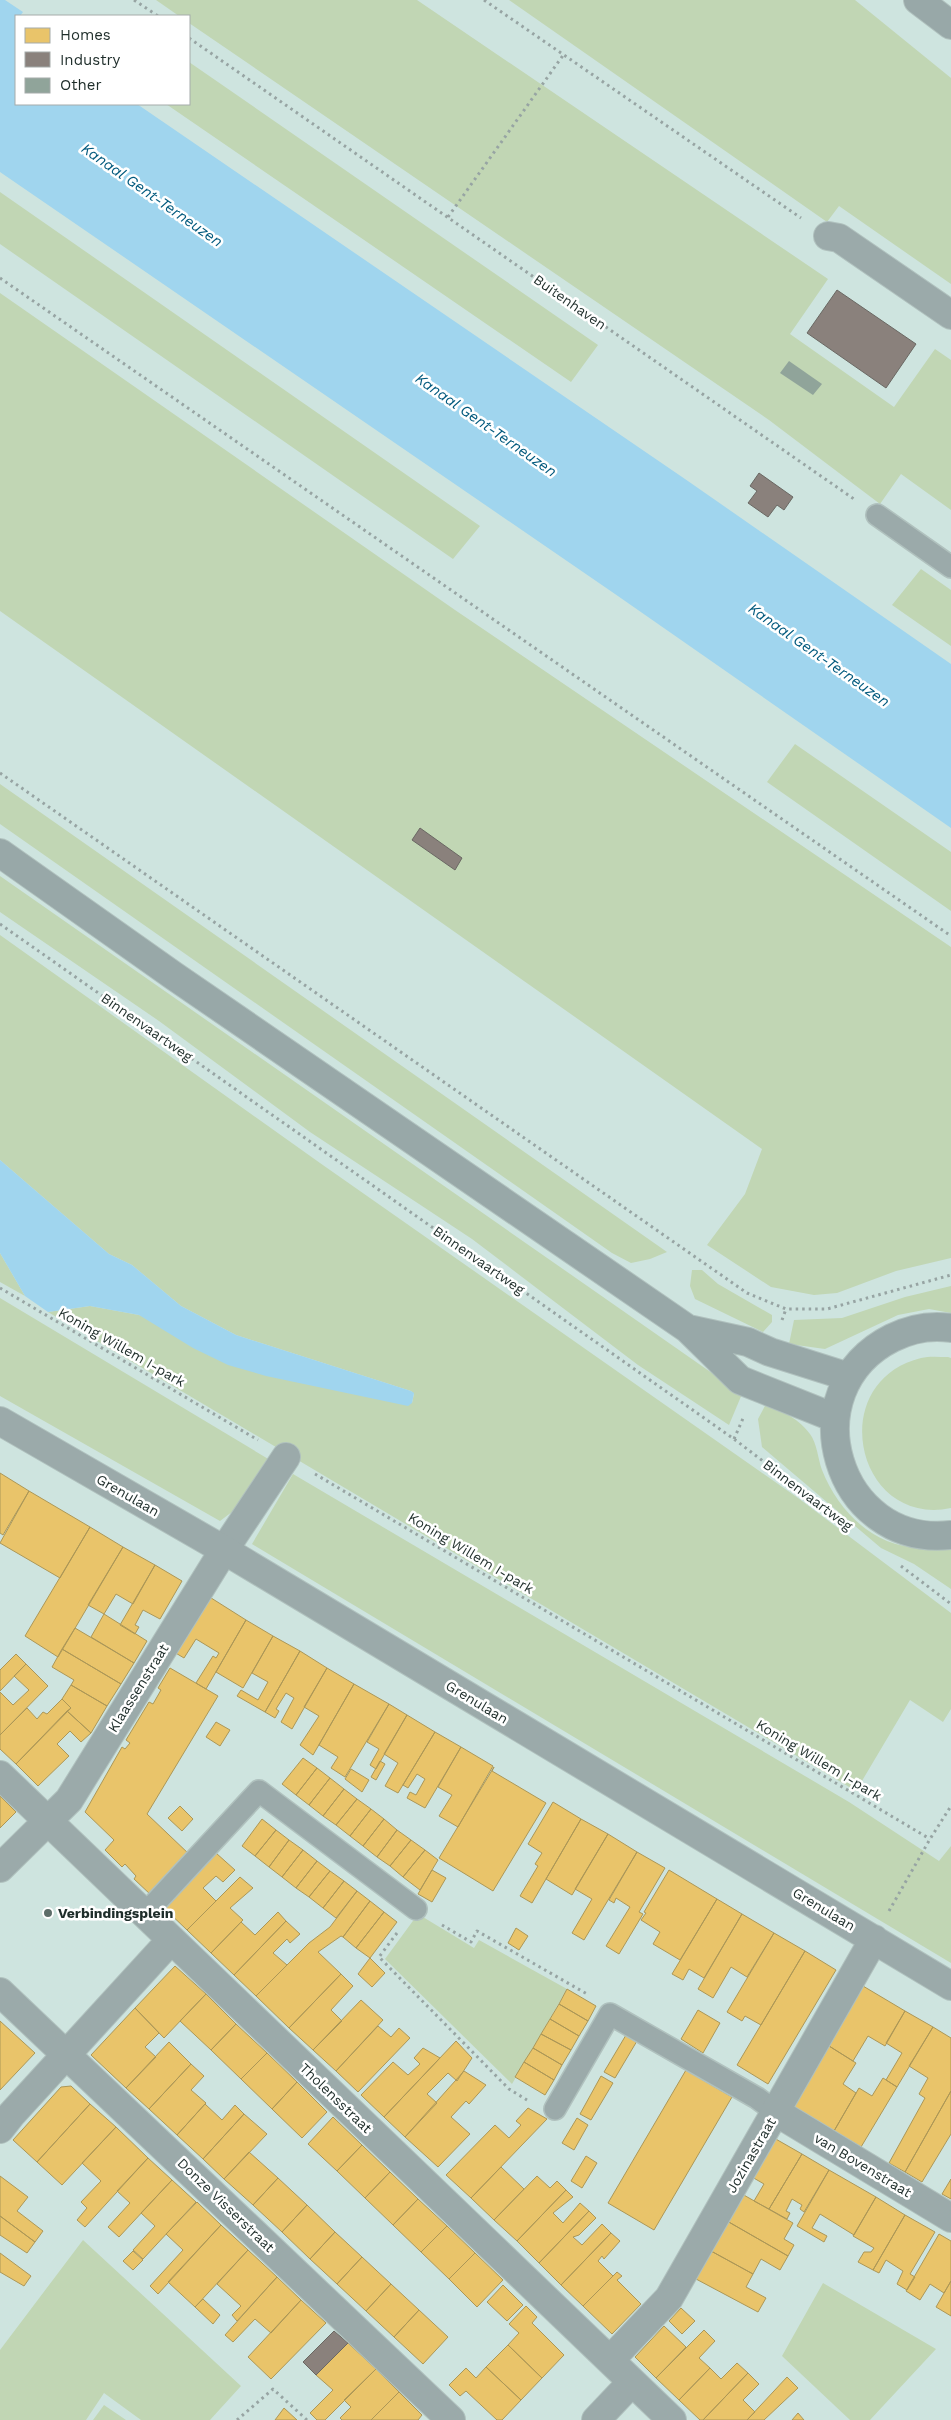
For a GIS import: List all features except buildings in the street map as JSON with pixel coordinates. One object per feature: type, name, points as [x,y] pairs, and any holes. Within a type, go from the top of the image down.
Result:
[{"type":"main road","points":[[918,0],[951,25]]},
{"type":"main road","points":[[0,853],[166,970],[688,1329],[740,1380],[835,1418]]},
{"type":"main road","points":[[951,1328],[925,1327],[903,1333],[882,1344],[864,1358],[849,1377],[840,1397],[835,1418],[835,1445],[841,1471],[855,1494],[873,1514],[896,1528],[922,1535],[951,1535]]},
{"type":"main road","points":[[688,1329],[748,1342],[770,1352],[849,1377]]},
{"type":"street","points":[[828,236],[840,238],[951,315]]},
{"type":"street","name":"Grenulaan","points":[[0,1421],[224,1550],[951,1986]]},
{"type":"street","name":"Klaassenstraat","points":[[47,1820],[69,1800],[224,1550],[286,1457]]},
{"type":"street","name":"Tholensstraat","points":[[0,1775],[611,2359],[672,2420]]},
{"type":"street","points":[[0,1868],[47,1820]]},
{"type":"street","name":"Jozinastraat","points":[[611,2359],[669,2298],[874,1939]]},
{"type":"street","points":[[0,2129],[171,1940]]},
{"type":"street","name":"Donze Visserstraat","points":[[0,1992],[67,2053],[451,2420]]},
{"type":"street","name":"van Bovenstraat","points":[[776,2112],[951,2218]]},
{"type":"street","points":[[596,2420],[632,2382]]},
{"type":"lane","points":[[877,515],[951,567]]},
{"type":"lane","points":[[144,1914],[259,1791],[416,1909]]},
{"type":"lane","points":[[555,2109],[610,2014],[757,2098],[776,2112]]},
{"type":"path","points":[[134,0],[156,15]]},
{"type":"path","points":[[484,0],[828,236]]},
{"type":"path","name":"Buitenhaven","points":[[190,39],[877,515]]},
{"type":"path","points":[[448,217],[564,54]]},
{"type":"path","points":[[0,278],[951,936]]},
{"type":"path","points":[[0,773],[747,1292],[786,1309],[827,1309],[951,1275]]},
{"type":"path","name":"Binnenvaartweg","points":[[0,924],[710,1422],[827,1510]]},
{"type":"path","name":"Koning Willem I-park","points":[[0,1288],[930,1839]]},
{"type":"path","points":[[897,1563],[951,1604]]},
{"type":"path","points":[[894,1902],[951,1806]]},
{"type":"path","points":[[555,2109],[538,2106],[509,2089],[379,1957],[416,1909],[470,1942],[476,1931],[599,2001],[610,2014]]},
{"type":"path","points":[[237,2420],[273,2390],[306,2420]]},
{"type":"green space","points":[[156,0],[417,0],[828,279],[790,334],[894,407],[935,349],[951,360],[951,510],[901,474],[880,504],[769,420],[190,24],[190,15],[178,15]]},
{"type":"green space","points":[[509,0],[855,0],[951,78],[951,284],[839,206],[827,222]]},
{"type":"green space","points":[[190,63],[598,345],[571,382],[167,105],[190,105]]},
{"type":"green space","points":[[0,192],[480,526],[453,559],[0,244]]},
{"type":"green space","points":[[0,293],[455,610],[951,947],[951,1258],[896,1271],[837,1293],[814,1295],[771,1287],[707,1245],[745,1194],[762,1149],[0,611]]},
{"type":"green space","points":[[921,569],[951,590],[951,646],[892,605]]},
{"type":"green space","points":[[795,744],[951,852],[951,911],[767,782]]},
{"type":"green space","points":[[0,784],[667,1252],[650,1259],[631,1263],[612,1253],[0,824]]},
{"type":"green space","points":[[0,876],[742,1394],[729,1425],[638,1365],[472,1239],[310,1132],[159,1021],[0,912]]},
{"type":"green space","points":[[0,935],[320,1163],[798,1498],[951,1613],[951,1709],[943,1722],[910,1700],[856,1791],[48,1312],[90,1306],[139,1315],[412,1403],[414,1394],[411,1391],[236,1335],[181,1306],[132,1265],[109,1254],[0,1160]]},
{"type":"green space","points":[[0,1253],[25,1296],[0,1282]]},
{"type":"green space","points":[[692,1270],[702,1270],[718,1284],[772,1315],[772,1322],[763,1332],[695,1299],[690,1286]]},
{"type":"green space","points":[[951,1286],[951,1313],[929,1309],[898,1315],[825,1349],[789,1344],[794,1320],[842,1318],[905,1297]]},
{"type":"green space","points":[[0,1298],[275,1463],[257,1493],[220,1521],[0,1396]]},
{"type":"green space","points":[[921,1358],[951,1358],[951,1508],[918,1508],[893,1496],[874,1476],[864,1450],[863,1421],[871,1394],[891,1372]]},
{"type":"green space","points":[[767,1402],[796,1420],[810,1434],[816,1446],[822,1470],[833,1492],[847,1512],[865,1529],[887,1541],[903,1546],[951,1549],[951,1589],[914,1564],[881,1548],[762,1447],[758,1419]]},
{"type":"green space","points":[[293,1474],[849,1802],[939,1861],[951,1846],[951,1963],[252,1544]]},
{"type":"green space","points":[[418,1914],[474,1948],[479,1940],[567,1989],[512,2084],[385,1959]]},
{"type":"green space","points":[[83,2240],[241,2386],[210,2420],[141,2420],[104,2393],[86,2420],[0,2420],[0,2350]]},
{"type":"green space","points":[[823,2283],[936,2349],[870,2420],[850,2420],[782,2356]]},
{"type":"green space","points":[[104,2405],[126,2420],[93,2420]]},
{"type":"water","name":"Kanaal Gent-Terneuzen","points":[[0,0],[5,0],[23,12],[21,15],[15,15],[15,105],[138,105],[685,479],[951,664],[951,828],[615,594],[0,172]]},
{"type":"water","points":[[0,1160],[109,1254],[132,1265],[181,1306],[236,1335],[411,1391],[414,1393],[412,1403],[408,1406],[266,1376],[228,1365],[193,1348],[139,1315],[90,1306],[48,1312],[25,1296],[0,1253]]},
{"type":"place","name":"Verbindingsplein","points":[[48,1913]]}]
